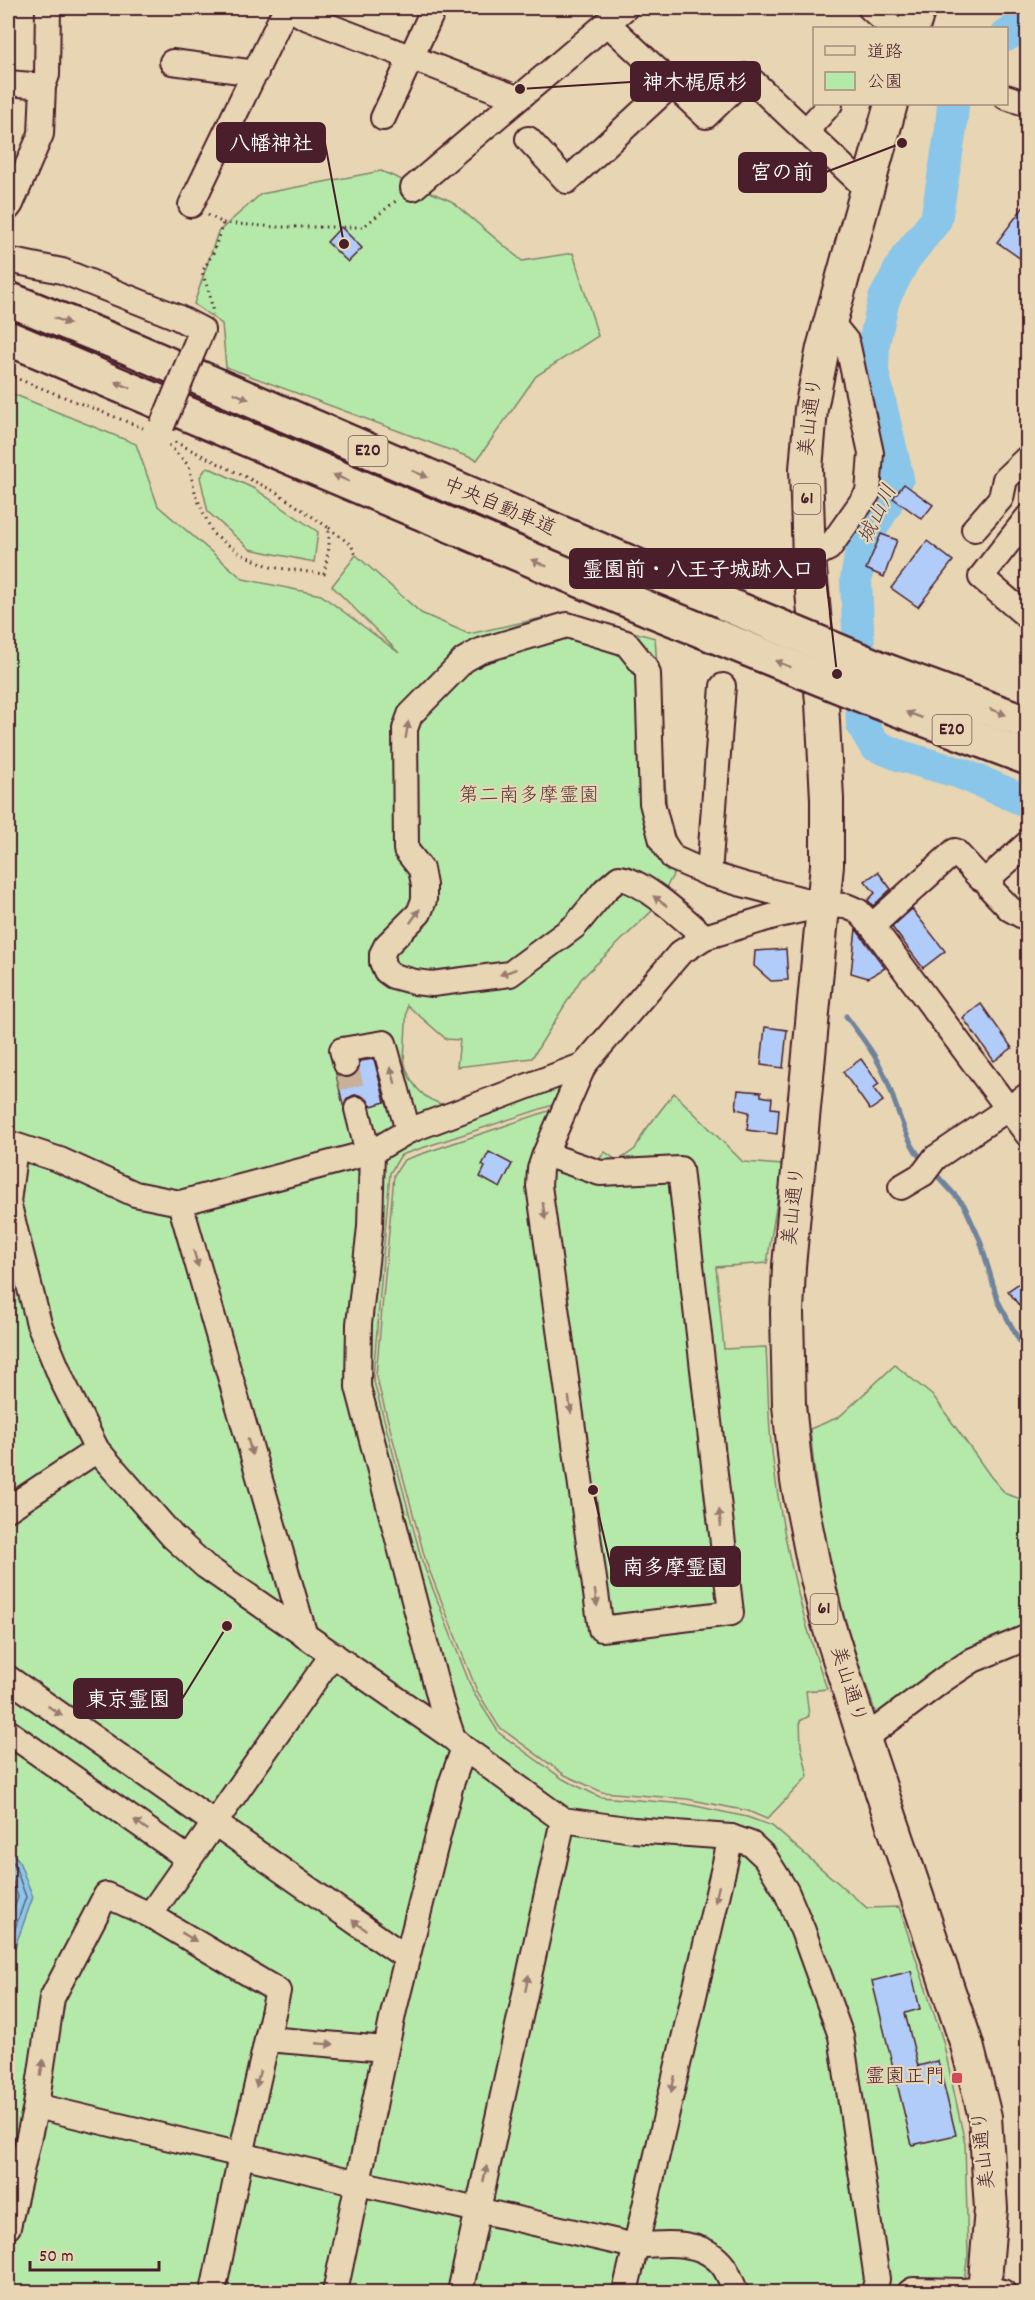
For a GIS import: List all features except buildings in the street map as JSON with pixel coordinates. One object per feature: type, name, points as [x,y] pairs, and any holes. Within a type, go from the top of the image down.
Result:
[{"type":"highway","name":"中央自動車道","points":[[8,299],[141,353],[728,605],[880,685],[1028,758]]},
{"type":"highway","name":"中央自動車道","points":[[8,338],[651,610],[880,685],[1028,723]]},
{"type":"main road","points":[[913,27],[919,8]]},
{"type":"main road","name":"美山通り","points":[[891,105],[830,321],[816,377],[807,439],[809,558],[822,702],[827,799],[827,865],[789,1266],[787,1313],[789,1405],[797,1481],[827,1620],[864,1739],[967,2045],[985,2117],[991,2209],[991,2291]]},
{"type":"street","points":[[8,208],[41,134],[43,86],[47,75],[48,8]]},
{"type":"street","points":[[191,205],[287,8],[409,58],[517,98]]},
{"type":"street","points":[[383,117],[434,8]]},
{"type":"street","points":[[870,8],[891,27]]},
{"type":"street","points":[[413,188],[616,15],[672,84],[706,116],[747,76],[867,189]]},
{"type":"street","points":[[172,62],[256,73]]},
{"type":"street","points":[[8,83],[43,86]]},
{"type":"street","points":[[528,139],[567,181],[672,84]]},
{"type":"street","points":[[1008,98],[1028,104]]},
{"type":"street","points":[[806,131],[829,105]]},
{"type":"street","points":[[8,260],[62,271],[148,305],[200,334],[160,430]]},
{"type":"street","points":[[809,558],[830,548],[868,493],[871,453],[847,342],[830,321]]},
{"type":"street","points":[[974,529],[1001,498],[1005,480],[1028,458]]},
{"type":"street","points":[[1028,517],[981,577],[1028,617]]},
{"type":"street","points":[[705,937],[650,893],[629,879],[619,878],[605,890],[575,926],[510,974],[432,984],[393,976],[386,971],[382,962],[382,954],[386,946],[418,913],[424,900],[421,868],[406,850],[405,729],[413,712],[458,665],[480,651],[567,625],[626,643],[646,668],[648,675],[651,803],[663,841],[673,858],[709,874],[824,905],[846,906],[858,911],[1018,1102],[1028,1135]]},
{"type":"street","points":[[709,874],[723,686]]},
{"type":"street","points":[[1027,844],[991,876],[991,889],[1010,909],[1028,919]]},
{"type":"street","points":[[872,926],[955,851],[980,878],[991,884]]},
{"type":"street","points":[[545,1154],[600,1173],[680,1169],[730,1613],[600,1629],[539,1186],[540,1169],[545,1154],[584,1065],[680,953],[705,937],[774,916],[824,905]]},
{"type":"street","points":[[346,1064],[342,1050],[384,1042],[408,1131]]},
{"type":"street","points":[[584,1065],[408,1131],[370,1152],[180,1203],[135,1194],[60,1160],[11,1145],[8,1202],[39,1324],[67,1390],[97,1450],[173,1537],[197,1558],[563,1820],[633,1830],[731,1837],[751,1844],[765,1857],[786,1891],[818,1969],[841,2036],[875,2286],[911,2291],[991,2291]]},
{"type":"street","points":[[901,1187],[1018,1102]]},
{"type":"street","points":[[335,2292],[385,2049],[451,1784],[458,1743],[441,1703],[358,1387],[359,1324],[370,1227],[370,1152],[357,1109]]},
{"type":"street","points":[[180,1203],[305,1636]]},
{"type":"street","points":[[8,1509],[97,1450]]},
{"type":"street","points":[[864,1739],[973,1660],[1028,1637]]},
{"type":"street","points":[[150,1915],[333,1654]]},
{"type":"street","points":[[8,1678],[407,1958]]},
{"type":"street","points":[[8,1732],[189,1859]]},
{"type":"street","points":[[460,2292],[563,1820]]},
{"type":"street","points":[[625,2292],[731,1837]]},
{"type":"street","points":[[8,2227],[36,2106],[52,1998],[106,1895],[150,1915],[278,1991],[213,2292]]},
{"type":"street","points":[[267,2039],[385,2049]]},
{"type":"street","points":[[36,2106],[635,2246],[670,2242],[705,2250],[723,2266],[736,2292]]},
{"type":"path","points":[[191,205],[223,223],[277,227],[363,227],[393,203]]},
{"type":"path","points":[[200,334],[209,323],[213,312],[202,272],[213,253],[223,223]]},
{"type":"path","points":[[8,375],[160,430],[276,492],[351,545],[356,555]]},
{"type":"path","points":[[160,430],[189,466],[196,496],[213,534],[241,554],[271,567],[324,574],[329,547],[329,528]]},
{"type":"green space","points":[[381,171],[451,201],[522,261],[573,253],[598,336],[536,376],[477,460],[226,367],[222,324],[194,304],[218,232],[261,194]]},
{"type":"green space","name":"第二南多摩霊園","points":[[8,392],[136,444],[158,506],[243,579],[321,595],[399,653],[332,586],[356,555],[421,613],[469,634],[565,613],[655,638],[667,811],[682,859],[654,909],[581,979],[532,1058],[457,1067],[460,1040],[446,1039],[407,1005],[404,1060],[406,1068],[418,1089],[438,1103],[446,1105],[578,1066],[562,1102],[401,1155],[390,1173],[373,1378],[422,1561],[473,1692],[499,1733],[563,1779],[600,1797],[686,1804],[747,1817],[772,1826],[867,1908],[899,1907],[943,2041],[965,2143],[968,2255],[962,2292],[8,2292]]},
{"type":"green space","points":[[207,467],[255,489],[318,532],[314,562],[250,549],[208,512],[200,477]]},
{"type":"green space","points":[[674,1093],[743,1162],[783,1165],[767,1263],[716,1267],[724,1349],[766,1347],[771,1443],[785,1537],[799,1599],[827,1689],[806,1691],[809,1716],[800,1721],[801,1746],[808,1776],[767,1819],[748,1811],[687,1799],[602,1792],[565,1775],[499,1727],[477,1691],[426,1562],[376,1376],[394,1175],[404,1160],[560,1107],[543,1146],[595,1164],[605,1152],[618,1161],[635,1149],[644,1132]]},
{"type":"green space","points":[[895,1365],[934,1397],[991,1477],[1006,1494],[1027,1501],[1027,1637],[880,1726],[848,1631],[828,1555],[818,1501],[810,1429],[839,1417]]},
{"type":"water","points":[[8,1850],[18,1859],[33,1897],[8,1966]]},
{"type":"waterway","name":"城山川","points":[[1008,35],[1028,20]]},
{"type":"waterway","name":"城山川","points":[[953,105],[936,220],[905,259],[884,299],[874,343],[873,371],[898,478],[887,503],[862,545],[856,580],[862,724],[874,745],[901,756],[960,773],[1028,802]]},
{"type":"waterway","points":[[863,749],[869,736]]},
{"type":"waterway","points":[[846,1016],[882,1070],[911,1144],[924,1162]]},
{"type":"waterway","points":[[933,1171],[964,1205],[980,1240],[998,1301],[1028,1357]]},
{"type":"tunnel","points":[[346,1064],[357,1109]]},
{"type":"place","name":"神木梶原杉","points":[[520,89]]},
{"type":"place","name":"宮の前","points":[[902,143]]},
{"type":"place","name":"八幡神社","points":[[344,244]]},
{"type":"place","name":"霊園前・八王子城跡入口","points":[[837,674]]},
{"type":"place","name":"南多摩霊園","points":[[593,1490]]},
{"type":"place","name":"東京霊園","points":[[227,1626]]},
{"type":"place","name":"霊園正門","points":[[957,2078]]}]
